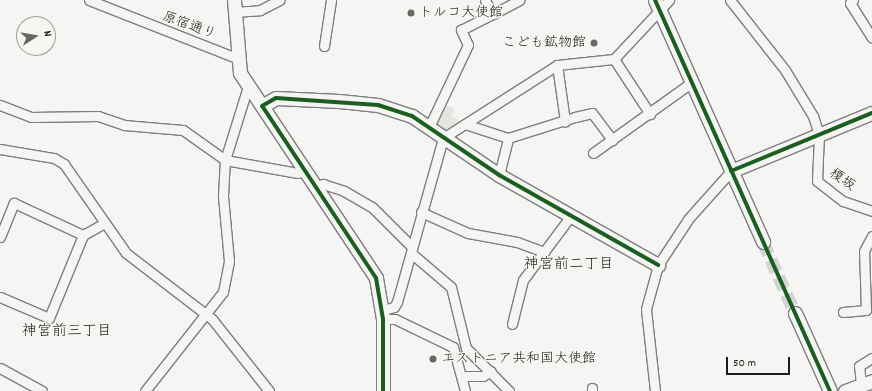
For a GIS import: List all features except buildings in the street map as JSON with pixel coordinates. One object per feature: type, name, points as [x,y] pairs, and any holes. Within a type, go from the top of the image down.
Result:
[{"type":"street","name":"原宿通り","points":[[89,0],[236,58]]},
{"type":"street","points":[[280,0],[260,10],[234,6],[236,58],[248,86],[369,264],[383,314],[383,391]]},
{"type":"street","points":[[324,46],[331,0]]},
{"type":"street","points":[[485,0],[492,14]]},
{"type":"street","points":[[429,127],[468,45],[461,30],[519,0]]},
{"type":"street","points":[[853,0],[850,3],[872,38]]},
{"type":"street","points":[[733,1],[785,70],[813,116],[819,134]]},
{"type":"street","points":[[383,314],[394,307],[397,302],[443,138],[557,65],[614,59],[661,3],[692,82],[763,242]]},
{"type":"street","points":[[614,59],[650,114]]},
{"type":"street","points":[[557,65],[565,121]]},
{"type":"street","points":[[593,153],[650,114],[692,82]]},
{"type":"street","points":[[145,391],[205,313],[221,298],[228,275],[223,196],[225,160],[248,86]]},
{"type":"street","points":[[262,106],[276,98],[378,105],[412,116],[499,175],[658,265]]},
{"type":"street","points":[[0,105],[31,117],[98,116],[124,125],[183,130],[225,160],[298,173],[305,169]]},
{"type":"street","points":[[465,124],[508,138],[592,112],[612,140]]},
{"type":"street","points":[[655,391],[646,309],[658,265],[689,218],[731,171],[872,113]]},
{"type":"street","name":"榎坂","points":[[819,134],[817,181],[843,201],[872,211]]},
{"type":"street","points":[[499,175],[508,138]]},
{"type":"street","points":[[0,149],[54,158],[64,164],[105,223],[138,264],[205,313],[269,391]]},
{"type":"street","points":[[317,187],[323,184],[344,191],[372,207],[412,250],[451,287],[466,348],[491,371],[509,391]]},
{"type":"street","points":[[0,237],[14,203],[83,235]]},
{"type":"street","points":[[421,212],[468,233],[517,242],[544,252]]},
{"type":"street","points":[[512,324],[522,280],[570,216]]},
{"type":"street","points":[[0,297],[49,318],[83,235],[105,223]]},
{"type":"street","points":[[843,312],[866,310],[864,251],[872,236]]},
{"type":"street","points":[[795,313],[830,391]]},
{"type":"street","points":[[383,314],[453,347],[465,391]]},
{"type":"street","points":[[844,391],[866,383],[859,366],[872,358]]},
{"type":"street","points":[[0,368],[42,391]]},
{"type":"street","points":[[461,376],[483,376],[491,371]]},
{"type":"shaded area","points":[[444,104],[455,109],[451,116],[461,121],[443,134],[433,126]]},
{"type":"tunnel","points":[[763,242],[795,313]]},
{"type":"cycle path","points":[[655,0],[830,391]]},
{"type":"cycle path","points":[[383,391],[383,319],[376,278],[262,106],[276,98],[378,105],[412,116],[499,175],[658,265]]},
{"type":"cycle path","points":[[731,171],[872,113]]},
{"type":"place","name":"トルコ大使館","points":[[411,13]]},
{"type":"place","name":"こども鉱物館","points":[[594,43]]},
{"type":"place","name":"エストニア共和国大使館","points":[[433,359]]},
{"type":"district","name":"神宮前二丁目","points":[[569,266]]},
{"type":"district","name":"神宮前三丁目","points":[[67,333]]}]
